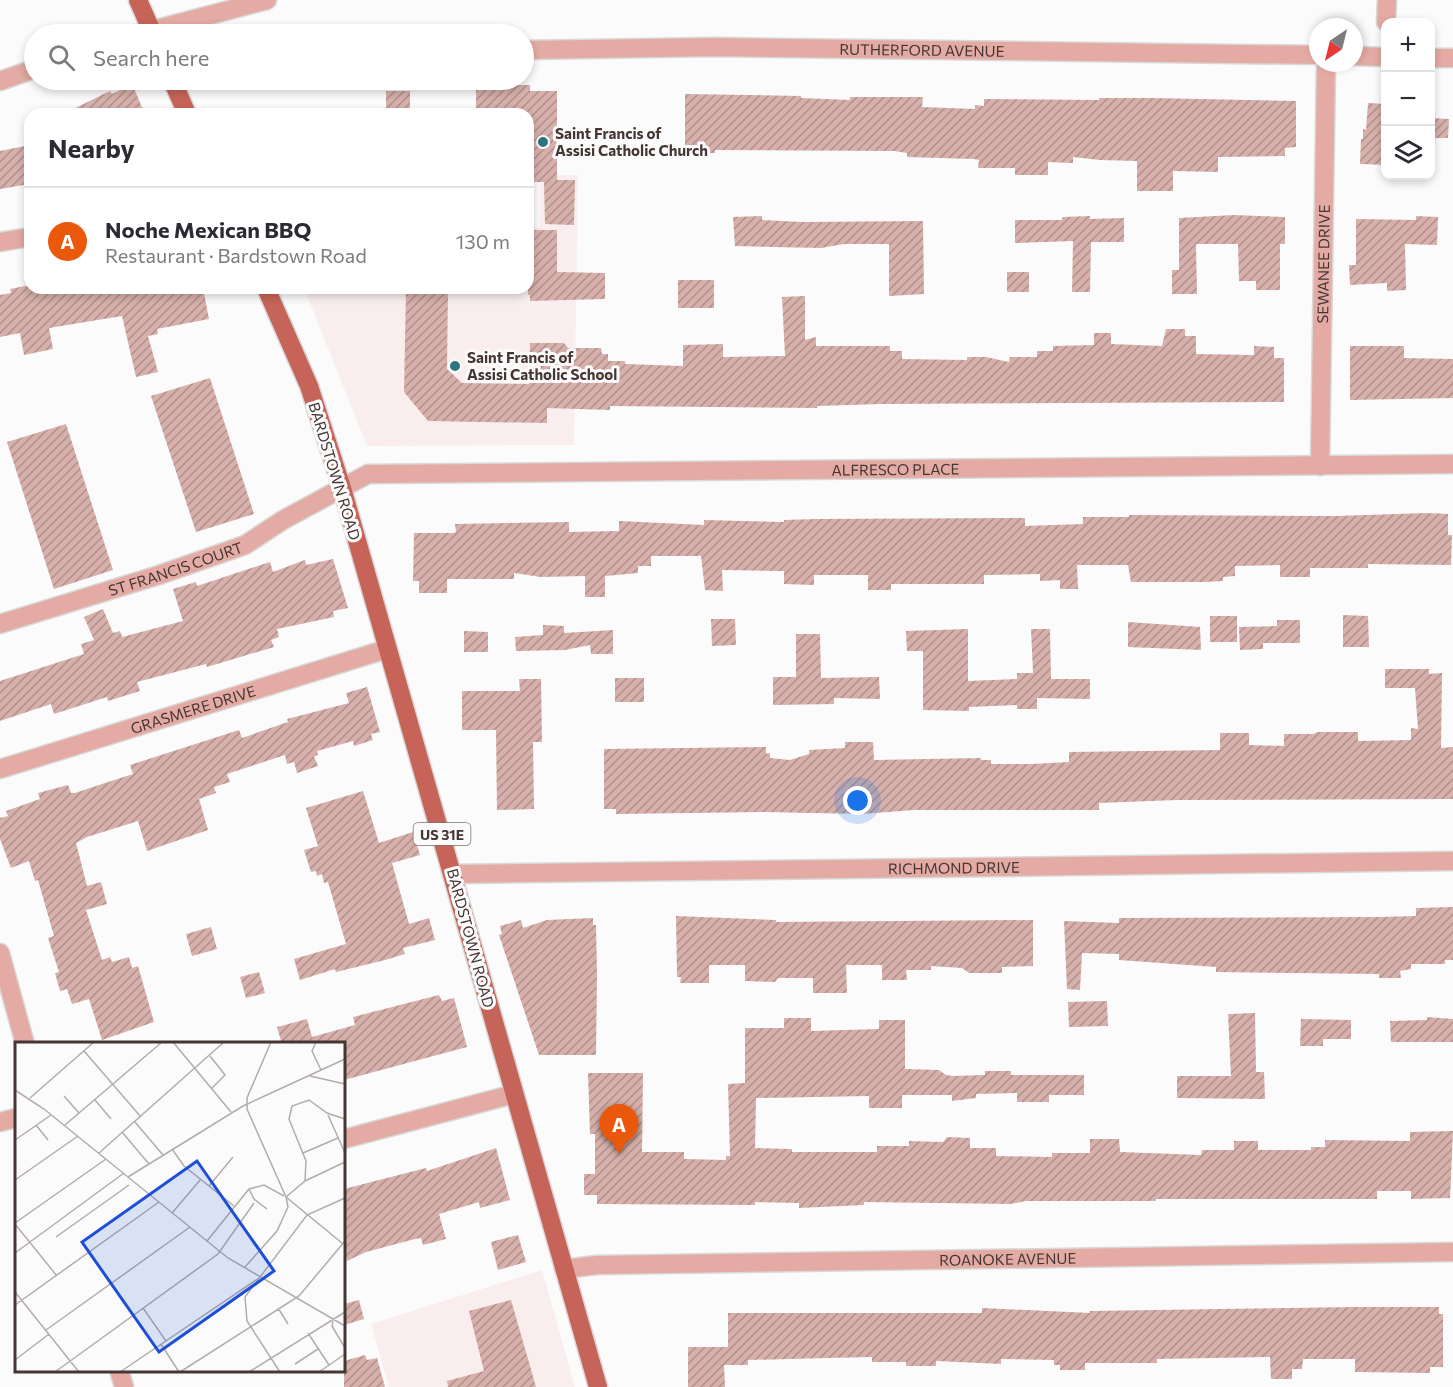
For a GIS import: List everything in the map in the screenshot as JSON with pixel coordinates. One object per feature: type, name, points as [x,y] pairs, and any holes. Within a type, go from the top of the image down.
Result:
[{"type":"main road","points":[[138,0],[148,24]]},
{"type":"main road","points":[[176,90],[184,108]]},
{"type":"main road","name":"BARDSTOWN ROAD","points":[[269,294],[309,386],[342,488],[454,874],[598,1387]]},
{"type":"street","points":[[183,24],[267,0]]},
{"type":"street","points":[[1386,18],[1387,0]]},
{"type":"street","name":"RUTHERFORD AVENUE","points":[[534,50],[714,47],[1309,55]]},
{"type":"street","points":[[1363,56],[1381,57]]},
{"type":"street","points":[[1435,58],[1453,58]]},
{"type":"street","name":"SEWANEE DRIVE","points":[[1320,465],[1326,72]]},
{"type":"street","points":[[0,81],[24,73]]},
{"type":"street","points":[[0,242],[24,238]]},
{"type":"street","name":"ALFRESCO PLACE","points":[[342,488],[368,474],[1453,464]]},
{"type":"street","name":"ST FRANCIS COURT","points":[[0,624],[159,575],[245,544],[342,488]]},
{"type":"street","name":"GRASMERE DRIVE","points":[[0,769],[387,649]]},
{"type":"street","name":"RICHMOND DRIVE","points":[[454,874],[1453,861]]},
{"type":"street","points":[[0,954],[24,1042]]},
{"type":"street","points":[[345,1139],[514,1094]]},
{"type":"street","points":[[0,1122],[15,1118]]},
{"type":"street","name":"ROANOKE AVENUE","points":[[564,1269],[609,1264],[1453,1252]]},
{"type":"street","points":[[119,1372],[124,1387]]},
{"type":"shaded area","name":"Saint Francis of Assisi Catholic School","points":[[541,175],[578,175],[574,445],[367,446],[306,294],[534,294],[534,228],[540,228]]},
{"type":"shaded area","points":[[542,1270],[575,1387],[389,1387],[371,1324]]},
{"type":"building","points":[[120,90],[135,90],[142,108],[75,108],[110,91],[112,94]]},
{"type":"building","points":[[476,90],[557,91],[557,180],[575,180],[574,225],[545,224],[544,182],[534,182],[534,108],[476,108]]},
{"type":"building","points":[[386,91],[410,91],[410,108],[386,108]]},
{"type":"building","points":[[685,94],[801,96],[801,98],[850,100],[850,97],[923,97],[922,107],[975,109],[975,105],[984,106],[984,99],[1151,98],[1296,101],[1296,147],[1285,148],[1285,156],[1218,157],[1218,172],[1173,171],[1173,191],[1137,191],[1137,161],[1073,157],[1073,163],[1048,162],[1048,175],[1015,175],[1015,168],[978,168],[979,160],[974,159],[907,157],[907,153],[894,151],[715,150],[715,153],[685,153]]},
{"type":"building","points":[[1368,103],[1381,104],[1381,165],[1360,164],[1361,139],[1363,139],[1363,129],[1366,130]]},
{"type":"building","points":[[1435,118],[1449,119],[1448,138],[1435,138]]},
{"type":"building","points":[[24,146],[24,185],[0,189],[0,151]]},
{"type":"building","points":[[1234,215],[1285,217],[1285,244],[1280,244],[1280,290],[1256,290],[1256,281],[1239,281],[1238,244],[1196,244],[1197,294],[1172,294],[1172,270],[1179,270],[1179,218]]},
{"type":"building","points":[[762,216],[762,220],[803,222],[923,221],[924,294],[889,296],[889,244],[844,244],[821,248],[735,246],[733,217]]},
{"type":"building","points":[[1090,216],[1090,219],[1124,218],[1124,242],[1091,242],[1090,292],[1072,292],[1073,241],[1015,243],[1015,220],[1062,220],[1062,217]]},
{"type":"building","points":[[1416,216],[1438,217],[1437,245],[1405,244],[1406,290],[1387,291],[1387,283],[1350,285],[1349,265],[1356,265],[1356,219],[1416,220]]},
{"type":"building","points":[[534,230],[557,230],[557,272],[605,273],[605,299],[530,301],[530,295],[528,295],[534,294]]},
{"type":"building","points":[[1007,272],[1029,272],[1029,292],[1007,292]]},
{"type":"building","points":[[678,280],[714,280],[714,308],[678,308]]},
{"type":"building","points":[[24,286],[24,294],[204,294],[209,319],[157,329],[158,334],[148,336],[158,372],[136,377],[122,316],[49,328],[53,349],[24,355],[20,333],[0,337],[0,295],[11,293],[10,289]]},
{"type":"building","points":[[406,294],[448,294],[447,369],[462,383],[529,384],[530,343],[564,343],[568,348],[601,348],[602,354],[608,354],[608,361],[625,361],[625,364],[683,366],[683,345],[723,344],[723,357],[785,356],[782,297],[805,296],[805,340],[816,337],[816,346],[890,346],[890,351],[902,351],[902,359],[967,360],[967,357],[986,357],[1009,362],[1010,357],[1037,357],[1037,351],[1053,351],[1053,346],[1094,345],[1094,333],[1111,333],[1111,344],[1162,346],[1166,329],[1185,329],[1185,336],[1196,336],[1196,354],[1254,355],[1254,346],[1274,347],[1274,358],[1284,358],[1284,402],[881,404],[817,406],[817,408],[610,406],[610,410],[547,408],[547,423],[428,421],[404,392]]},
{"type":"building","points":[[1350,346],[1404,346],[1404,358],[1453,359],[1453,398],[1350,400]]},
{"type":"building","points":[[210,378],[254,514],[196,532],[151,396]]},
{"type":"building","points":[[66,424],[113,570],[54,589],[7,442]]},
{"type":"building","points":[[1448,514],[1448,535],[1452,535],[1451,565],[1368,564],[1368,568],[1310,568],[1310,577],[1280,577],[1280,565],[1235,566],[1235,576],[1223,577],[1223,581],[1131,582],[1128,565],[1077,565],[1078,589],[1060,589],[1060,580],[1040,581],[1040,574],[984,575],[984,584],[891,584],[891,590],[868,590],[868,575],[814,575],[814,585],[784,584],[784,571],[722,570],[723,591],[705,590],[701,556],[651,556],[651,566],[638,566],[638,573],[605,576],[605,597],[585,597],[585,576],[541,577],[514,573],[514,579],[447,579],[447,593],[419,593],[419,581],[413,581],[414,533],[453,533],[456,532],[455,524],[569,522],[569,532],[619,531],[619,521],[704,525],[704,520],[784,522],[784,520],[817,519],[1025,518],[1025,526],[1083,524],[1083,517],[1129,517],[1129,515],[1336,516]]},
{"type":"building","points":[[333,559],[348,608],[333,611],[334,617],[277,629],[279,637],[271,640],[274,647],[207,667],[206,664],[137,682],[140,691],[108,701],[107,697],[54,714],[51,704],[0,721],[0,681],[84,654],[81,644],[94,640],[84,617],[103,609],[113,633],[120,631],[122,637],[183,621],[173,589],[196,582],[197,586],[270,562],[273,572],[305,560],[306,565]]},
{"type":"building","points":[[1343,615],[1368,616],[1369,647],[1343,647]]},
{"type":"building","points":[[1210,616],[1237,616],[1237,642],[1210,642]]},
{"type":"building","points":[[711,619],[735,619],[736,645],[712,646]]},
{"type":"building","points":[[1277,620],[1300,620],[1300,643],[1263,643],[1263,649],[1240,650],[1239,627],[1277,626]]},
{"type":"building","points":[[1128,622],[1200,627],[1201,650],[1128,647]]},
{"type":"building","points":[[543,625],[564,626],[564,633],[613,630],[613,654],[591,654],[590,645],[565,650],[516,651],[515,637],[543,635]]},
{"type":"building","points":[[968,629],[968,681],[1017,679],[1017,673],[1033,673],[1031,629],[1050,629],[1051,679],[1090,679],[1090,699],[1037,698],[1037,709],[1017,709],[1017,705],[969,707],[969,711],[923,710],[923,651],[907,651],[906,631]]},
{"type":"building","points":[[464,631],[488,632],[488,652],[464,652]]},
{"type":"building","points":[[796,634],[820,634],[821,678],[879,677],[880,699],[834,698],[834,704],[773,705],[773,677],[796,677]]},
{"type":"building","points":[[1385,669],[1429,669],[1429,674],[1442,673],[1441,748],[1453,747],[1453,799],[1177,800],[1099,803],[1099,810],[914,810],[863,814],[764,812],[616,814],[616,809],[604,809],[604,749],[766,747],[766,754],[770,753],[770,758],[790,760],[809,754],[809,750],[845,748],[845,742],[873,742],[874,760],[981,758],[981,760],[991,760],[991,764],[1032,764],[1069,762],[1069,752],[1220,750],[1220,733],[1249,733],[1249,745],[1284,746],[1284,734],[1314,734],[1317,732],[1358,732],[1358,741],[1411,740],[1411,728],[1418,729],[1415,688],[1385,688]]},
{"type":"building","points":[[615,678],[644,678],[644,702],[615,702]]},
{"type":"building","points":[[519,679],[541,679],[542,742],[533,742],[534,809],[497,810],[496,730],[462,730],[462,691],[520,691]]},
{"type":"building","points":[[367,687],[380,732],[371,734],[373,740],[354,746],[353,741],[317,751],[318,755],[314,756],[318,766],[297,773],[294,762],[287,764],[285,755],[227,774],[230,782],[214,787],[216,793],[199,799],[208,830],[147,851],[138,821],[87,837],[76,843],[87,886],[101,882],[107,904],[86,910],[102,960],[110,957],[112,962],[129,957],[132,968],[138,966],[154,1022],[102,1040],[89,999],[72,1004],[67,989],[60,991],[55,973],[59,972],[48,938],[54,936],[38,880],[35,881],[29,861],[11,868],[0,839],[0,818],[8,816],[6,811],[40,799],[38,793],[68,785],[71,793],[75,793],[133,774],[130,765],[239,730],[242,738],[288,722],[287,719],[349,703],[346,693]]},
{"type":"building","points":[[363,791],[379,843],[413,832],[420,855],[392,863],[409,924],[429,918],[435,940],[403,948],[405,954],[385,960],[336,972],[335,969],[300,980],[294,959],[346,944],[328,882],[324,883],[322,874],[317,876],[316,871],[311,872],[304,850],[318,846],[306,808]]},
{"type":"building","points":[[1453,907],[1453,960],[1445,960],[1445,964],[1411,964],[1411,969],[1400,971],[1401,978],[1379,978],[1379,974],[1216,972],[1216,967],[1119,960],[1119,954],[1082,953],[1080,990],[1067,989],[1064,921],[1119,923],[1119,918],[1416,916],[1416,908]]},
{"type":"building","points":[[676,916],[776,920],[776,922],[1033,920],[1033,966],[1002,967],[1002,973],[969,973],[962,968],[931,966],[931,970],[906,970],[907,980],[882,980],[882,965],[846,965],[847,993],[813,993],[813,978],[778,978],[775,982],[745,981],[745,965],[709,965],[709,983],[680,983],[681,977],[677,977]]},
{"type":"building","points":[[593,918],[593,925],[596,925],[596,1055],[539,1055],[499,935],[502,934],[500,926],[521,920],[523,928],[547,920]]},
{"type":"building","points":[[211,927],[217,949],[192,956],[186,934]]},
{"type":"building","points":[[259,972],[265,993],[246,998],[240,977]]},
{"type":"building","points":[[439,995],[442,1001],[454,998],[467,1047],[345,1080],[345,1042],[281,1042],[277,1027],[307,1019],[312,1037],[355,1025],[353,1017]]},
{"type":"building","points":[[1107,1001],[1108,1026],[1069,1027],[1068,1002]]},
{"type":"building","points":[[1255,1013],[1256,1072],[1264,1072],[1265,1099],[1177,1098],[1177,1076],[1231,1076],[1228,1014]]},
{"type":"building","points":[[1427,1017],[1453,1019],[1453,1042],[1391,1042],[1390,1021],[1427,1020]]},
{"type":"building","points":[[784,1018],[811,1018],[811,1031],[879,1029],[879,1020],[905,1020],[905,1069],[939,1070],[946,1075],[953,1076],[985,1075],[985,1071],[1011,1071],[1011,1075],[1084,1075],[1084,1095],[1049,1095],[1049,1102],[1017,1102],[1017,1093],[976,1094],[976,1098],[952,1101],[952,1095],[902,1095],[902,1108],[869,1108],[869,1096],[756,1098],[755,1148],[792,1149],[792,1152],[877,1152],[877,1146],[909,1146],[909,1141],[943,1142],[947,1137],[970,1138],[970,1148],[996,1148],[996,1156],[1052,1157],[1052,1153],[1090,1153],[1090,1139],[1119,1139],[1120,1152],[1201,1155],[1202,1150],[1234,1150],[1234,1141],[1258,1141],[1258,1150],[1311,1150],[1311,1147],[1325,1147],[1325,1140],[1410,1141],[1410,1132],[1453,1131],[1450,1198],[1411,1199],[1411,1191],[1377,1191],[1377,1199],[1156,1199],[1156,1201],[1026,1201],[1010,1204],[864,1202],[864,1205],[799,1208],[799,1203],[755,1202],[755,1205],[597,1204],[597,1195],[584,1195],[584,1174],[595,1174],[595,1134],[590,1134],[588,1073],[643,1073],[642,1152],[684,1152],[684,1159],[726,1160],[726,1156],[730,1156],[728,1084],[745,1083],[745,1028],[784,1028]]},
{"type":"building","points":[[1301,1019],[1351,1020],[1351,1039],[1323,1039],[1323,1046],[1300,1046]]},
{"type":"building","points":[[496,1148],[510,1200],[480,1208],[479,1202],[439,1214],[446,1239],[423,1245],[421,1238],[415,1239],[366,1252],[347,1261],[345,1189],[426,1168],[427,1171]]},
{"type":"building","points":[[518,1235],[526,1262],[498,1270],[491,1242]]},
{"type":"building","points":[[359,1300],[364,1319],[345,1325],[345,1304]]},
{"type":"building","points":[[511,1300],[536,1387],[448,1387],[447,1381],[484,1371],[469,1311]]},
{"type":"building","points":[[1439,1307],[1439,1314],[1443,1314],[1443,1367],[1430,1367],[1430,1373],[1355,1372],[1355,1359],[1303,1359],[1302,1369],[1292,1369],[1292,1379],[1271,1379],[1270,1357],[1157,1359],[1157,1363],[1085,1363],[1085,1370],[1060,1370],[1060,1365],[1054,1365],[1054,1360],[1001,1359],[1001,1364],[936,1361],[936,1366],[906,1366],[906,1362],[872,1362],[872,1357],[748,1360],[748,1365],[724,1365],[725,1387],[688,1387],[688,1347],[728,1347],[728,1313],[982,1313],[982,1308],[1090,1313],[1090,1311]]},
{"type":"building","points":[[365,1355],[367,1360],[377,1358],[385,1387],[344,1387],[345,1361]]},
{"type":"place","name":"Saint Francis of Assisi Catholic Church","points":[[543,142]]},
{"type":"place","name":"Saint Francis of Assisi Catholic School","points":[[455,366]]},
{"type":"place","name":"Noche Mexican BBQ","points":[[619,1154]]}]
